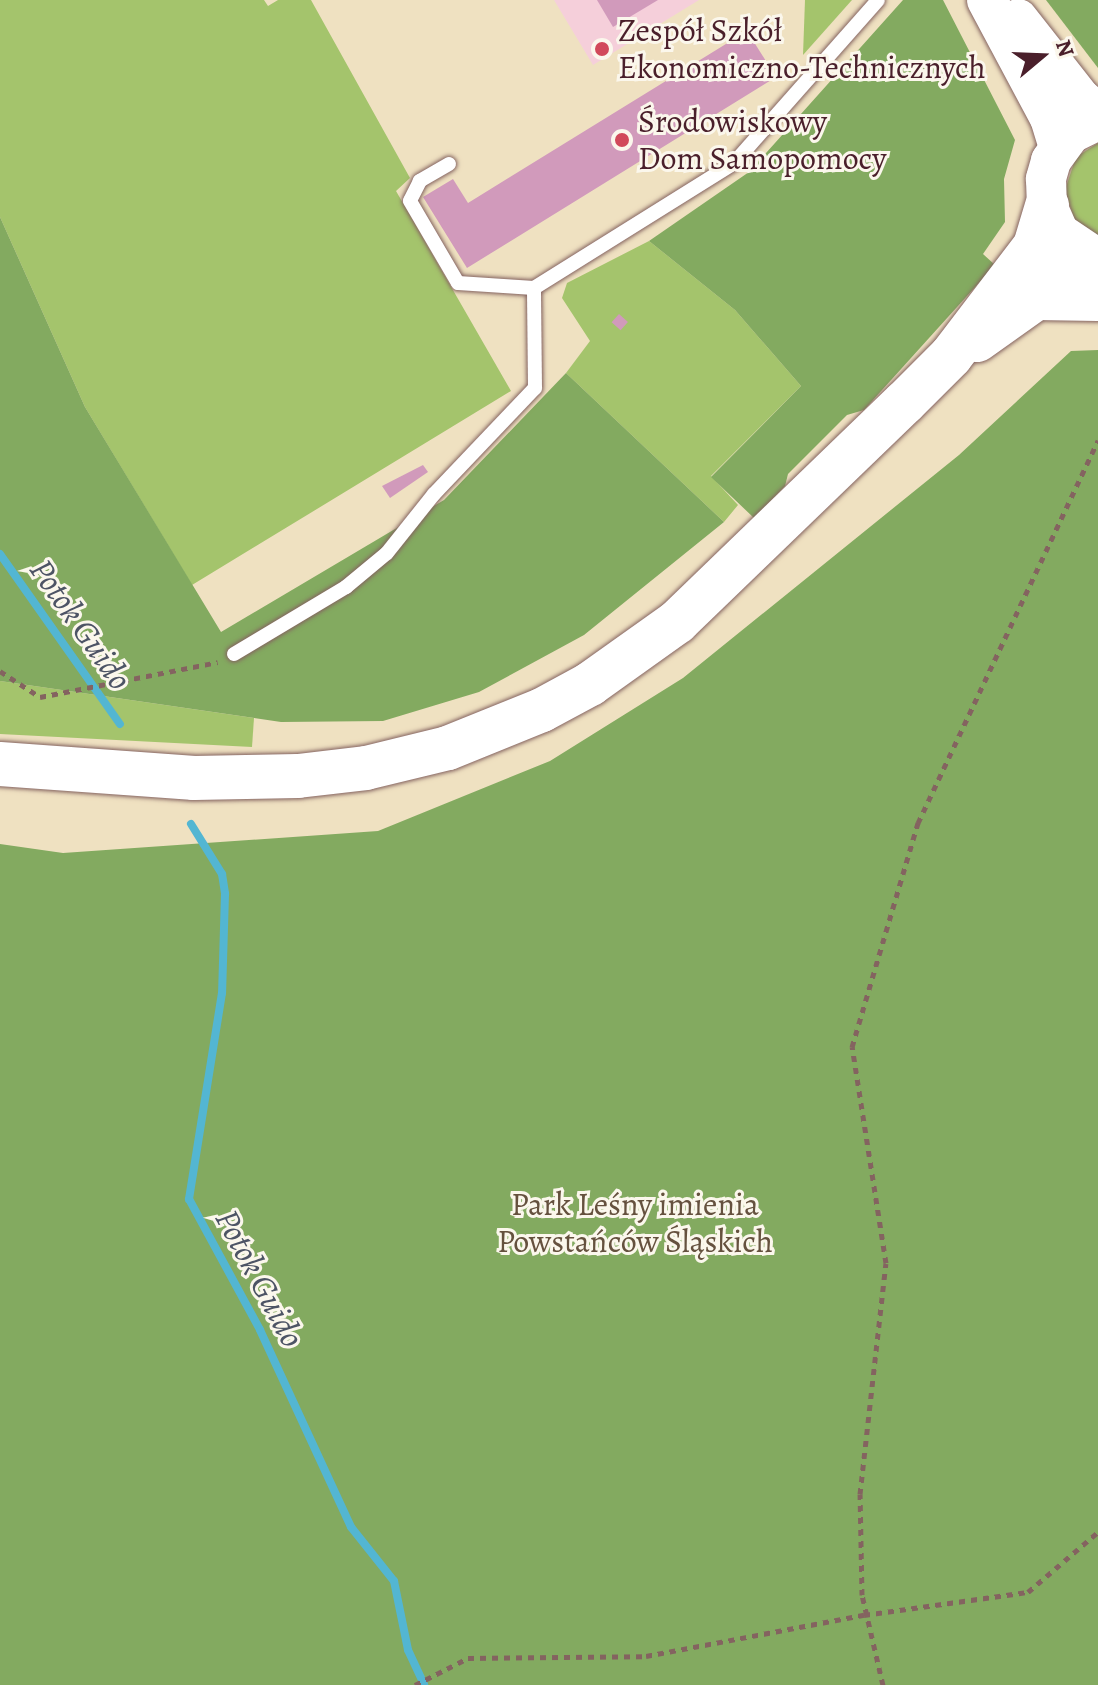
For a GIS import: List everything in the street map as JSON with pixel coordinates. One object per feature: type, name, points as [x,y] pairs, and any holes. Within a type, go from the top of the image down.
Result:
[{"type":"main road","points":[[0,764],[194,778],[298,776],[405,760],[493,732],[590,684],[677,622],[951,356],[1042,235],[1047,206]]},
{"type":"main road","points":[[951,356],[1036,298],[1072,263],[1096,272]]},
{"type":"street","points":[[987,0],[1050,118],[1059,148]]},
{"type":"street","points":[[1002,0],[1080,98],[1098,113]]},
{"type":"street","points":[[1096,272],[1059,233],[1047,206],[1046,179],[1059,148],[1071,133],[1098,120]]},
{"type":"lane","points":[[449,164],[420,181],[410,201],[458,283],[534,288],[734,163],[878,0]]},
{"type":"lane","points":[[234,654],[346,587],[387,553],[434,494],[535,388],[534,288]]},
{"type":"path","points":[[883,1685],[864,1615],[860,1494],[886,1263],[852,1047],[918,823],[1098,440]]},
{"type":"path","points":[[0,671],[40,697],[181,673],[234,654]]},
{"type":"path","points":[[415,1683],[468,1658],[646,1656],[864,1615],[1028,1592],[1098,1532]]},
{"type":"shaded area","name":"Zespół Szkół Ekonomiczno-Technicznych","points":[[554,0],[699,0],[593,65]]},
{"type":"green space","points":[[0,0],[264,0],[268,6],[278,0],[311,0],[410,178],[396,191],[511,391],[192,585],[85,407],[0,217]]},
{"type":"green space","points":[[805,0],[852,0],[803,55]]},
{"type":"green space","points":[[903,0],[943,0],[1015,140],[1004,179],[1005,222],[983,254],[995,265],[864,410],[847,415],[788,474],[785,486],[754,518],[711,477],[801,386],[735,310],[649,241],[749,172]]},
{"type":"green space","points":[[1046,0],[1098,0],[1098,68]]},
{"type":"green space","points":[[1098,143],[1098,236],[1074,219],[1065,190],[1076,157]]},
{"type":"green space","points":[[0,217],[85,407],[221,632],[444,500],[566,373],[724,522],[584,635],[479,692],[383,721],[281,722],[0,681]]},
{"type":"green space","points":[[649,241],[735,310],[801,386],[711,476],[738,505],[724,522],[566,373],[590,341],[562,298],[567,283]]},
{"type":"green space","name":"Park Leśny imienia Powstańców Śląskich","points":[[1098,350],[1098,1685],[0,1685],[0,844],[63,853],[378,831],[550,761],[683,678],[959,455],[1071,351]]},
{"type":"green space","points":[[0,681],[254,718],[252,747],[0,734]]},
{"type":"building","points":[[597,0],[658,0],[613,27]]},
{"type":"building","name":"Środowiskowy Dom Samopomocy","points":[[747,31],[776,77],[467,268],[423,197],[453,179],[468,203]]},
{"type":"building","points":[[619,314],[628,322],[621,330],[612,322]]},
{"type":"building","points":[[423,465],[428,472],[390,498],[382,486]]},
{"type":"waterway","name":"Potok Guido","points":[[0,554],[120,724]]},
{"type":"waterway","name":"Potok Guido","points":[[191,824],[222,874],[225,894],[222,993],[189,1199],[260,1330],[351,1527],[394,1581],[408,1650],[424,1685]]},
{"type":"place","name":"Zespół Szkół Ekonomiczno-Technicznych","points":[[602,49]]},
{"type":"place","name":"Środowiskowy Dom Samopomocy","points":[[622,140]]}]
